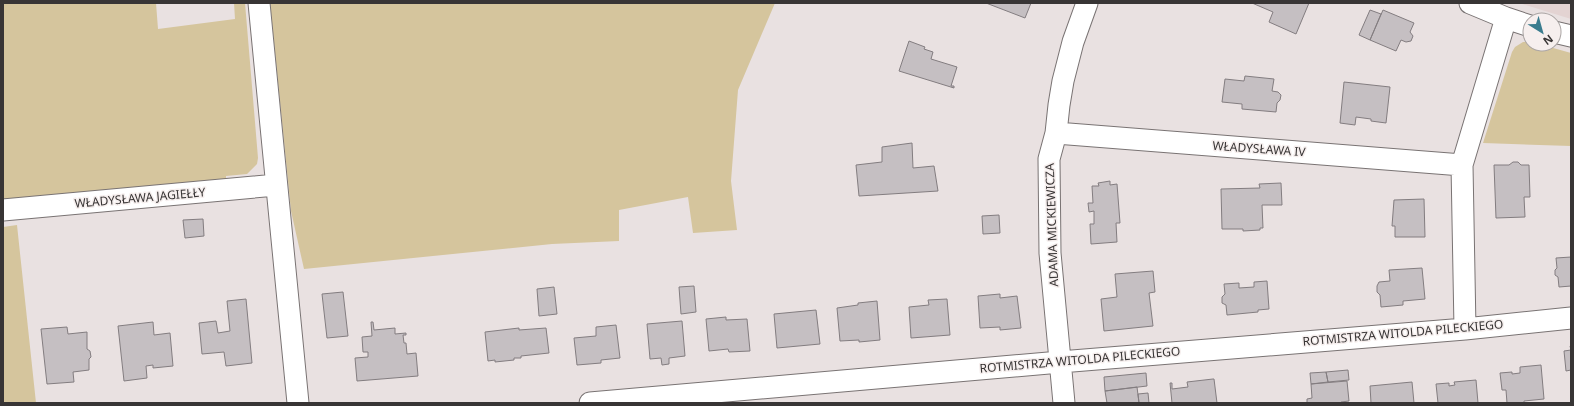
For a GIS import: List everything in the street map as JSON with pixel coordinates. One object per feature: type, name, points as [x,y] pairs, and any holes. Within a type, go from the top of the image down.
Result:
[{"type":"street","points":[[259,3],[298,403]]},
{"type":"street","name":"ADAMA MICKIEWICZA","points":[[1064,403],[1050,253],[1049,159],[1056,133],[1063,82],[1073,42],[1087,3]]},
{"type":"street","points":[[1470,3],[1522,23]]},
{"type":"street","points":[[1465,329],[1462,165],[1506,18]]},
{"type":"street","name":"WŁADYSŁAWA IV","points":[[1056,133],[1462,165]]},
{"type":"street","name":"WŁADYSŁAWA JAGIEŁŁY","points":[[3,210],[276,185]]},
{"type":"street","name":"ROTMISTRZA WITOLDA PILECKIEGO","points":[[590,403],[1060,362],[1465,329],[1571,318]]},
{"type":"shaded area","points":[[3,3],[156,3],[158,29],[235,19],[234,3],[245,3],[258,158],[257,164],[247,174],[226,176],[226,181],[3,201]]},
{"type":"shaded area","points":[[270,3],[775,3],[738,90],[731,181],[737,230],[693,233],[688,197],[619,210],[619,241],[552,244],[304,269],[291,211]]},
{"type":"shaded area","points":[[1519,3],[1571,3],[1571,19],[1562,16],[1562,12],[1548,12]]},
{"type":"shaded area","points":[[1522,43],[1522,52],[1562,52],[1562,50],[1571,53],[1571,146],[1483,143],[1512,52],[1515,47]]},
{"type":"shaded area","points":[[17,225],[36,403],[3,403],[3,227]]},
{"type":"building","points":[[986,3],[1031,3],[1025,18]]},
{"type":"building","points":[[1252,3],[1309,3],[1296,34],[1269,22],[1273,12]]},
{"type":"building","points":[[1370,10],[1381,14],[1370,40],[1359,35]]},
{"type":"building","points":[[1383,10],[1414,23],[1410,32],[1413,36],[1411,41],[1406,42],[1401,40],[1396,51],[1370,40]]},
{"type":"building","points":[[909,41],[925,47],[924,49],[933,52],[931,59],[957,67],[951,86],[954,86],[954,88],[899,71]]},
{"type":"building","points":[[1245,76],[1274,79],[1272,91],[1278,92],[1281,95],[1280,100],[1277,103],[1276,112],[1242,109],[1242,104],[1222,102],[1225,79],[1244,81]]},
{"type":"building","points":[[1344,82],[1390,87],[1386,123],[1356,117],[1355,125],[1340,123]]},
{"type":"building","points":[[912,143],[913,168],[934,166],[938,191],[859,196],[856,165],[882,162],[882,147]]},
{"type":"building","points":[[1513,162],[1518,162],[1521,165],[1529,165],[1530,197],[1524,197],[1525,217],[1496,218],[1494,165],[1509,165]]},
{"type":"building","points":[[1110,181],[1110,185],[1117,184],[1120,223],[1116,223],[1117,242],[1091,244],[1090,224],[1094,224],[1094,211],[1089,212],[1088,203],[1093,203],[1092,186],[1099,186],[1098,183]]},
{"type":"building","points":[[1281,183],[1282,205],[1262,205],[1263,228],[1260,228],[1260,230],[1243,231],[1243,229],[1222,229],[1221,189],[1260,188],[1259,184]]},
{"type":"building","points":[[1424,199],[1425,237],[1395,237],[1395,226],[1392,226],[1394,200]]},
{"type":"building","points":[[999,215],[1000,233],[983,234],[982,216]]},
{"type":"building","points":[[203,219],[204,236],[185,238],[183,220]]},
{"type":"building","points":[[1571,257],[1571,286],[1559,287],[1558,277],[1555,275],[1555,270],[1557,268],[1556,258]]},
{"type":"building","points":[[1422,268],[1425,299],[1403,301],[1403,305],[1381,307],[1380,295],[1377,292],[1377,286],[1379,282],[1390,281],[1389,270]]},
{"type":"building","points":[[1153,271],[1155,292],[1149,293],[1153,326],[1104,331],[1101,299],[1117,297],[1115,274]]},
{"type":"building","points":[[1267,281],[1269,309],[1258,310],[1258,312],[1227,315],[1226,305],[1222,303],[1222,297],[1225,294],[1224,284],[1239,283],[1239,288],[1254,287],[1254,282]]},
{"type":"building","points":[[694,286],[696,312],[681,314],[679,287]]},
{"type":"building","points":[[554,287],[557,314],[539,316],[537,289]]},
{"type":"building","points":[[343,292],[348,336],[327,338],[322,294]]},
{"type":"building","points":[[1000,294],[1000,298],[1017,296],[1021,328],[1000,330],[1000,327],[980,328],[978,296]]},
{"type":"building","points":[[246,299],[252,363],[226,366],[224,352],[202,354],[199,323],[216,321],[218,333],[230,331],[227,301]]},
{"type":"building","points":[[947,299],[950,335],[911,338],[909,307],[929,305],[928,300]]},
{"type":"building","points":[[877,301],[880,340],[859,342],[859,340],[840,341],[837,308],[858,305],[858,303]]},
{"type":"building","points":[[816,310],[820,344],[777,348],[774,314]]},
{"type":"building","points":[[726,317],[726,320],[747,319],[750,351],[729,352],[728,349],[709,351],[706,319]]},
{"type":"building","points":[[682,321],[685,356],[669,358],[669,364],[662,365],[661,358],[650,359],[647,324]]},
{"type":"building","points":[[153,322],[154,335],[170,333],[173,366],[153,368],[153,365],[146,366],[147,378],[124,381],[118,326]]},
{"type":"building","points":[[371,322],[373,322],[374,330],[395,328],[395,334],[406,333],[406,335],[403,335],[404,343],[406,343],[407,354],[416,353],[418,376],[357,381],[355,358],[368,357],[368,352],[363,352],[362,337],[372,336]]},
{"type":"building","points":[[616,325],[620,358],[601,360],[601,363],[577,365],[574,338],[596,336],[596,327]]},
{"type":"building","points":[[67,327],[68,334],[87,332],[87,349],[90,351],[91,357],[89,359],[89,370],[73,372],[74,382],[47,384],[41,329]]},
{"type":"building","points":[[519,328],[519,330],[546,328],[549,353],[521,356],[521,358],[514,358],[514,360],[495,362],[495,360],[488,361],[485,332]]},
{"type":"building","points":[[1571,350],[1571,370],[1566,371],[1564,351]]},
{"type":"building","points":[[1541,365],[1544,399],[1524,401],[1524,403],[1507,403],[1506,390],[1502,390],[1500,373],[1520,373],[1520,367]]},
{"type":"building","points":[[1348,370],[1349,380],[1328,382],[1326,372]]},
{"type":"building","points":[[1326,372],[1328,382],[1311,384],[1310,373]]},
{"type":"building","points":[[1146,373],[1147,386],[1105,391],[1104,377]]},
{"type":"building","points":[[1214,379],[1217,403],[1172,403],[1170,383],[1172,383],[1172,389],[1188,387],[1187,382]]},
{"type":"building","points":[[1476,380],[1478,403],[1438,403],[1436,384],[1449,383],[1449,386],[1455,385],[1454,382]]},
{"type":"building","points":[[1347,381],[1349,401],[1341,402],[1342,403],[1307,403],[1307,399],[1312,398],[1311,384]]},
{"type":"building","points":[[1412,382],[1414,403],[1371,403],[1370,386]]},
{"type":"building","points":[[1137,387],[1139,403],[1107,403],[1105,391]]},
{"type":"building","points":[[1148,393],[1149,403],[1139,403],[1138,394]]}]
